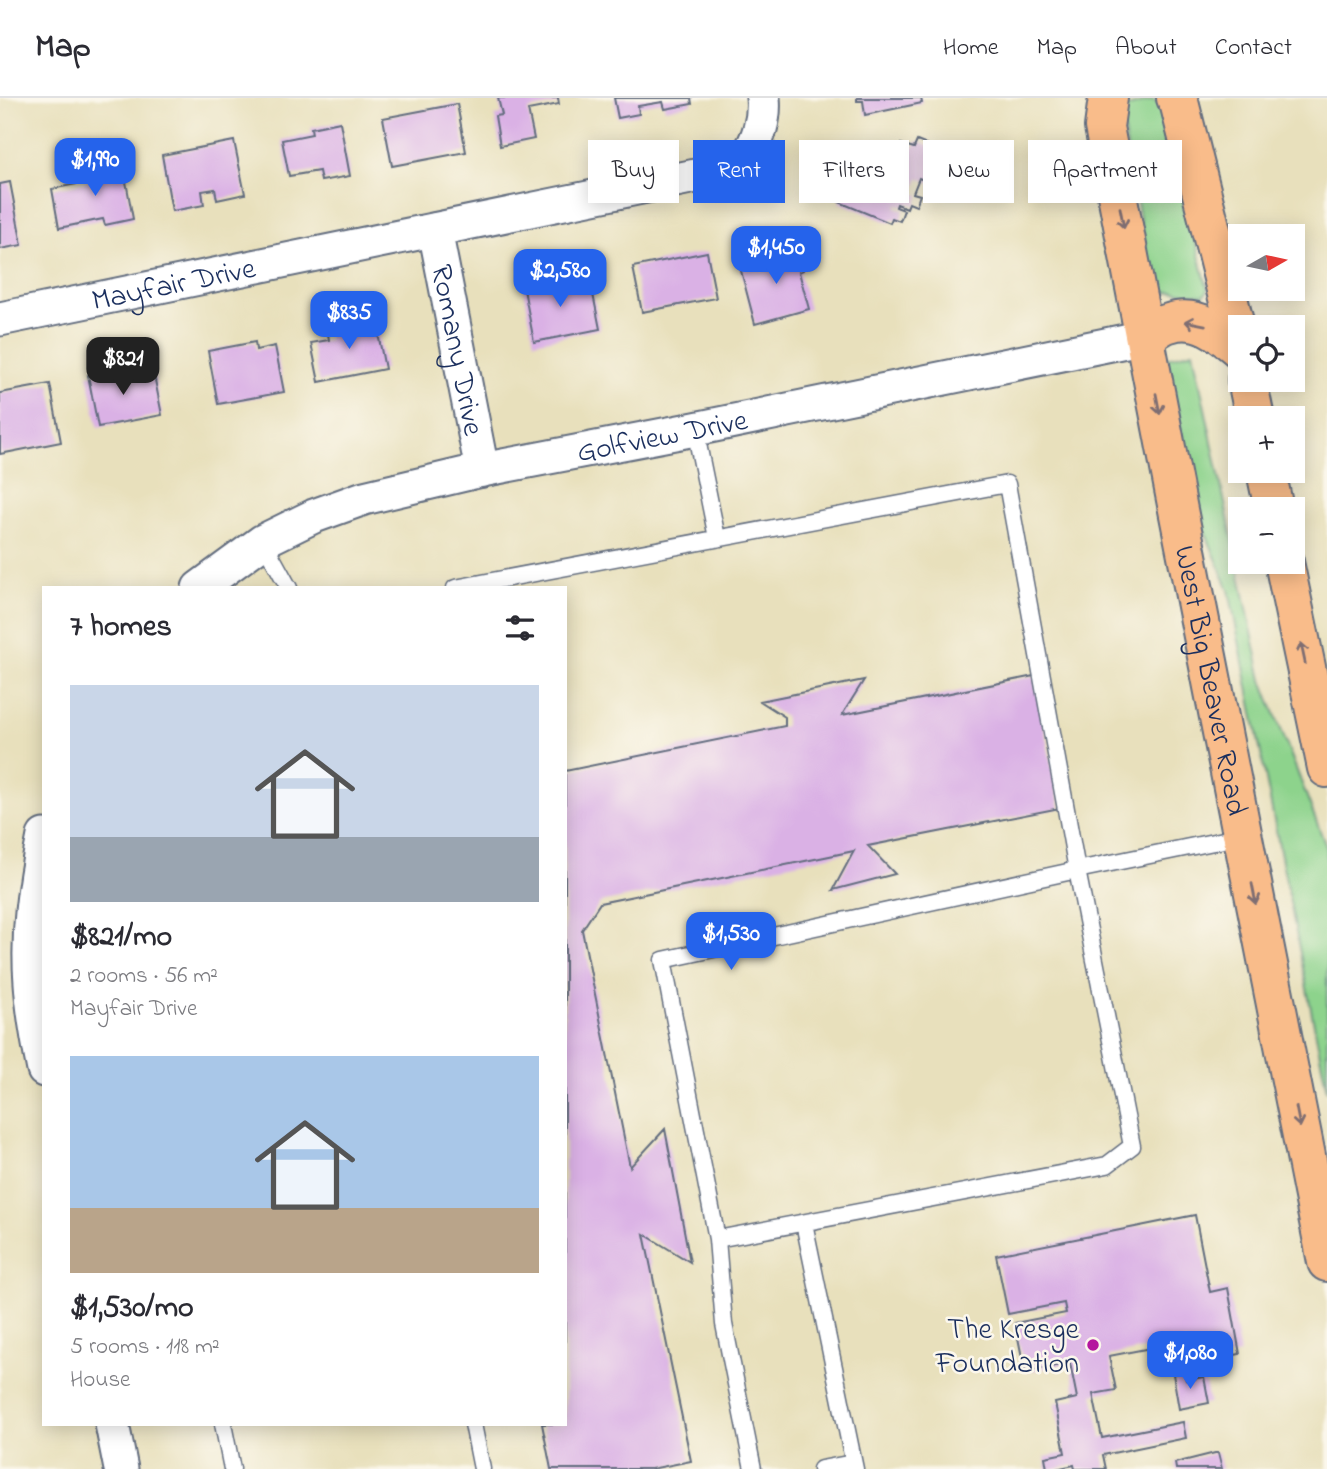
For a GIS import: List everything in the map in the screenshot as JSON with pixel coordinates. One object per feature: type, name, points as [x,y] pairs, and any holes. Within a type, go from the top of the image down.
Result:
[{"type":"main road","name":"West Big Beaver Road","points":[[1108,98],[1104,127],[1242,836],[1320,1194],[1327,1262]]},
{"type":"main road","points":[[1176,98],[1232,315]]},
{"type":"main road","points":[[1145,337],[1168,323],[1182,321],[1205,324],[1228,338]]},
{"type":"main road","points":[[1287,574],[1327,768]]},
{"type":"street","name":"Mayfair Drive","points":[[0,320],[715,172],[745,158],[752,149],[761,123],[763,98]]},
{"type":"street","name":"Romany Drive","points":[[435,230],[482,470]]},
{"type":"street","name":"Golfview Drive","points":[[202,586],[263,541],[314,516],[364,498],[482,470],[1145,337]]},
{"type":"street","points":[[42,845],[31,910],[30,947],[32,998],[42,1058]]},
{"type":"street","points":[[112,1426],[121,1469]]},
{"type":"lane","points":[[695,429],[716,538]]},
{"type":"lane","points":[[465,586],[1007,484],[1077,870],[1132,1146],[1107,1165],[717,1239]]},
{"type":"lane","points":[[263,541],[288,586]]},
{"type":"lane","points":[[753,1469],[724,1324],[717,1239],[663,960],[1242,836]]},
{"type":"lane","points":[[804,1223],[854,1466],[821,1469]]},
{"type":"lane","points":[[223,1426],[232,1469]]},
{"type":"lane","points":[[473,1426],[482,1469]]},
{"type":"green space","points":[[1153,100],[1160,103],[1169,140],[1126,140],[1120,109]]},
{"type":"green space","points":[[1182,189],[1208,290],[1204,295],[1172,291],[1157,294],[1153,291],[1137,203],[1182,203]]},
{"type":"green space","points":[[1193,351],[1228,518],[1228,574],[1240,574],[1262,680],[1327,849],[1327,1091],[1229,590],[1197,512],[1167,358]]},
{"type":"building","points":[[498,98],[558,98],[559,104],[528,110],[534,139],[500,146],[495,116],[502,115]]},
{"type":"building","points":[[614,98],[691,98],[692,104],[665,109],[663,102],[638,106],[639,114],[618,118]]},
{"type":"building","points":[[857,98],[921,98],[922,103],[865,115],[863,101],[857,101]]},
{"type":"building","points":[[457,104],[466,152],[392,166],[383,118]]},
{"type":"building","points":[[340,122],[350,176],[321,181],[319,171],[289,176],[282,140],[312,134],[311,128]]},
{"type":"building","points":[[234,141],[245,194],[217,200],[215,189],[202,191],[204,205],[172,211],[162,155]]},
{"type":"building","points":[[917,141],[923,143],[923,180],[919,178],[913,193],[920,195],[916,206],[909,203],[909,146],[914,148]]},
{"type":"building","points":[[122,160],[133,219],[105,225],[103,219],[59,228],[52,189],[96,180],[94,165]]},
{"type":"building","points":[[10,182],[22,245],[0,249],[0,184]]},
{"type":"building","points":[[841,203],[909,203],[907,208],[897,204],[896,207],[904,210],[900,221],[892,218],[890,223]]},
{"type":"building","points":[[795,243],[803,270],[799,272],[809,309],[755,324],[740,267],[762,261],[765,270],[774,268],[769,251]]},
{"type":"building","points":[[707,252],[716,298],[642,312],[633,267]]},
{"type":"building","points":[[567,275],[569,288],[591,284],[600,329],[534,342],[523,284]]},
{"type":"building","points":[[375,318],[385,369],[319,382],[311,343],[329,340],[327,328]]},
{"type":"building","points":[[255,342],[256,350],[275,346],[284,392],[218,404],[208,351]]},
{"type":"building","points":[[129,367],[131,379],[154,375],[162,415],[98,427],[88,375]]},
{"type":"building","points":[[50,384],[61,442],[0,454],[0,393]]},
{"type":"building","points":[[1034,676],[1060,808],[868,846],[895,874],[833,890],[854,851],[600,903],[582,930],[630,1167],[665,1129],[690,1262],[644,1234],[691,1461],[651,1469],[551,1469],[542,1426],[567,1426],[567,771],[785,726],[785,717],[760,701],[864,680],[842,715]]},
{"type":"building","name":"The Kresge Foundation","points":[[1195,1215],[1210,1292],[1228,1288],[1240,1354],[1191,1363],[1187,1341],[1109,1356],[1116,1390],[1093,1394],[1102,1438],[1183,1422],[1186,1438],[1103,1455],[1106,1469],[1075,1469],[1074,1465],[1047,1469],[1045,1457],[1065,1453],[1055,1403],[1077,1398],[1070,1363],[1025,1372],[1015,1323],[1066,1313],[1064,1303],[1008,1314],[996,1255]]},
{"type":"building","points":[[1184,1372],[1186,1380],[1204,1377],[1209,1403],[1179,1409],[1173,1374]]},
{"type":"building","points":[[1218,1453],[1222,1469],[1176,1469],[1175,1463]]},
{"type":"place","name":"The Kresge Foundation","points":[[1093,1345]]}]
